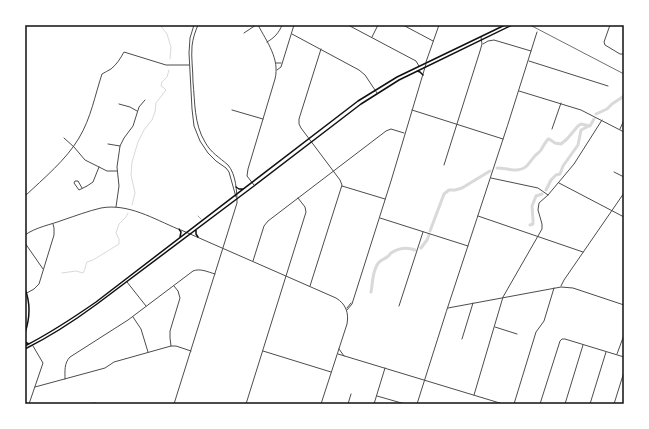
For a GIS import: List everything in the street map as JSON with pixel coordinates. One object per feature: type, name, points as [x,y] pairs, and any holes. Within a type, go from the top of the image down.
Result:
[{"type":"main road","points":[[25,346],[52,331],[96,302],[358,101],[397,77],[505,25]]},
{"type":"main road","points":[[25,349],[53,334],[98,304],[254,186],[346,114],[377,93],[425,66],[512,25]]},
{"type":"main road","points":[[417,71],[423,75]]},
{"type":"main road","points":[[236,186],[239,189],[243,189]]},
{"type":"main road","points":[[179,229],[181,232],[180,237]]},
{"type":"main road","points":[[196,229],[198,237]]},
{"type":"main road","points":[[25,289],[29,306],[29,320],[25,333]]},
{"type":"main road","points":[[25,302],[25,320]]},
{"type":"main road","points":[[25,342],[29,344]]},
{"type":"street","points":[[194,25],[189,45],[192,115],[200,141],[208,153],[227,169],[230,174],[237,198]]},
{"type":"street","points":[[174,404],[237,205],[238,193],[229,167],[206,145],[200,133],[195,113],[192,45],[198,25]]},
{"type":"street","points":[[244,33],[257,25],[273,53],[276,63],[275,79],[248,169],[247,176],[254,186]]},
{"type":"street","points":[[267,42],[277,34],[282,25]]},
{"type":"street","points":[[276,70],[280,68],[294,25]]},
{"type":"street","points":[[348,25],[416,61],[419,66]]},
{"type":"street","points":[[372,38],[378,25]]},
{"type":"street","points":[[403,25],[433,41]]},
{"type":"street","points":[[347,311],[351,306],[379,218],[438,25]]},
{"type":"street","points":[[610,25],[604,44],[614,51],[624,54]]},
{"type":"street","points":[[417,404],[537,32]]},
{"type":"street","points":[[292,34],[359,70],[365,75],[377,93]]},
{"type":"street","points":[[444,165],[482,44],[480,37]]},
{"type":"street","points":[[482,44],[491,40],[497,40],[531,52]]},
{"type":"street","points":[[310,287],[342,185],[333,170],[300,126],[299,119],[321,49]]},
{"type":"street","points":[[25,196],[60,163],[74,147],[88,119],[103,72],[115,66],[123,53],[125,52],[171,66],[192,65]]},
{"type":"street","points":[[528,61],[608,86]]},
{"type":"street","points":[[276,63],[282,62]]},
{"type":"street","points":[[518,91],[581,110],[624,132]]},
{"type":"street","points":[[116,207],[119,186],[117,171],[120,146],[133,126],[137,112],[145,100]]},
{"type":"street","points":[[552,129],[560,103]]},
{"type":"street","points":[[119,104],[130,107],[137,112]]},
{"type":"street","points":[[232,110],[263,119]]},
{"type":"street","points":[[412,110],[503,139]]},
{"type":"street","points":[[474,396],[503,297],[542,229],[542,224],[538,213],[539,203],[548,195],[577,159],[602,120]]},
{"type":"street","points":[[620,130],[624,120]]},
{"type":"street","points":[[252,261],[266,223],[333,170],[386,131],[392,129],[405,133]]},
{"type":"street","points":[[64,138],[85,160],[109,171],[117,171]]},
{"type":"street","points":[[108,144],[120,146]]},
{"type":"street","points":[[82,188],[78,181],[75,181],[74,183],[78,190],[87,186],[92,182],[99,167]]},
{"type":"street","points":[[614,172],[624,177]]},
{"type":"street","points":[[490,178],[538,188],[548,195]]},
{"type":"street","points":[[558,183],[624,217]]},
{"type":"street","points":[[342,185],[385,199]]},
{"type":"street","points":[[561,287],[564,280],[624,193]]},
{"type":"street","points":[[246,404],[306,212],[305,207],[298,198]]},
{"type":"street","points":[[25,235],[34,230],[100,208],[116,207],[135,211],[179,229],[336,298],[346,308],[347,320],[321,404]]},
{"type":"street","points":[[477,216],[583,252]]},
{"type":"street","points":[[379,218],[468,246]]},
{"type":"street","points":[[26,294],[39,284],[54,235],[53,224]]},
{"type":"street","points":[[399,306],[423,232]]},
{"type":"street","points":[[25,243],[43,270]]},
{"type":"street","points":[[65,379],[66,364],[68,359],[133,317],[195,270],[207,271],[215,274]]},
{"type":"street","points":[[125,279],[146,307]]},
{"type":"street","points":[[171,346],[170,331],[180,302],[178,291],[174,286]]},
{"type":"street","points":[[447,308],[561,287],[573,288],[624,305]]},
{"type":"street","points":[[514,404],[536,332],[544,323],[554,288]]},
{"type":"street","points":[[346,308],[352,302]]},
{"type":"street","points":[[462,339],[473,303]]},
{"type":"street","points":[[133,317],[141,329],[148,352]]},
{"type":"street","points":[[494,327],[517,334]]},
{"type":"street","points":[[617,355],[624,335]]},
{"type":"street","points":[[540,404],[560,341],[562,339],[565,338],[624,357]]},
{"type":"street","points":[[565,404],[583,344]]},
{"type":"street","points":[[29,404],[43,363],[33,345]]},
{"type":"street","points":[[35,387],[105,368],[114,362],[171,346],[176,346],[191,351]]},
{"type":"street","points":[[339,349],[345,356]]},
{"type":"street","points":[[263,351],[331,372]]},
{"type":"street","points":[[590,404],[606,352]]},
{"type":"street","points":[[337,354],[503,404]]},
{"type":"street","points":[[374,404],[385,368]]},
{"type":"street","points":[[614,404],[624,372]]},
{"type":"street","points":[[348,404],[351,394]]},
{"type":"street","points":[[377,396],[405,404]]},
{"type":"street","points":[[88,404],[95,403]]},
{"type":"lane","points":[[198,216],[202,220]]},
{"type":"waterway","points":[[160,25],[167,34],[171,47],[170,59]]},
{"type":"waterway","points":[[132,205],[135,193],[131,175],[132,162],[138,142],[144,130],[152,120],[156,103],[166,90],[161,86],[162,82],[167,77],[169,70]]},
{"type":"waterway","points":[[596,114],[607,109],[624,96]]},
{"type":"waterway","points":[[497,168],[517,170],[523,169],[540,151],[548,139],[555,143],[561,144],[578,126],[581,124],[590,126],[594,119]]},
{"type":"waterway","points":[[546,190],[551,180],[556,175],[560,174],[563,166],[578,145],[581,130],[589,126]]},
{"type":"waterway","points":[[430,231],[444,194],[449,190],[462,188],[490,171]]},
{"type":"waterway","points":[[530,225],[533,224],[532,206],[536,196],[542,194]]},
{"type":"waterway","points":[[62,273],[76,271],[83,273],[87,262],[119,244],[119,239],[116,233],[119,224],[128,213]]},
{"type":"waterway","points":[[421,248],[429,235]]},
{"type":"waterway","points":[[371,292],[375,268],[379,262],[397,250],[406,248],[415,250]]},
{"type":"railway","points":[[530,25],[624,74]]}]
